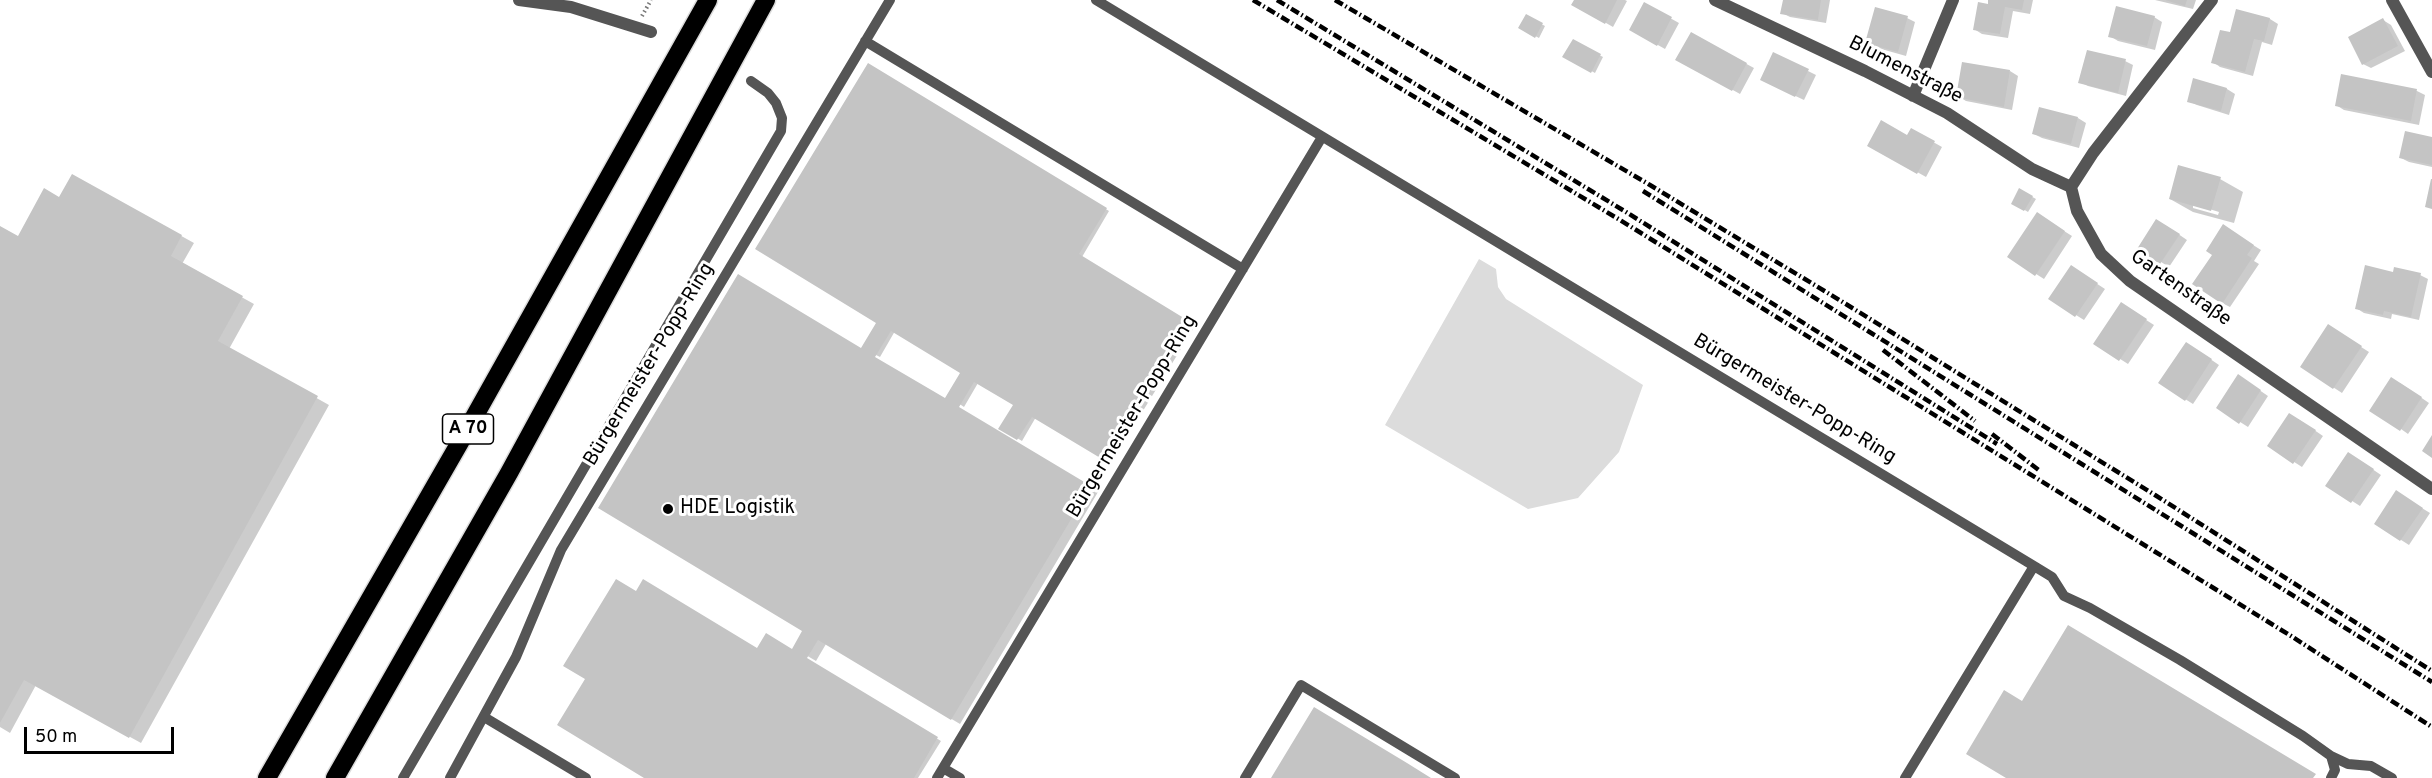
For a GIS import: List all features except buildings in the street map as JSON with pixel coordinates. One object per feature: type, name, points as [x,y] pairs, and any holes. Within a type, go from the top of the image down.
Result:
[{"type":"highway","name":"A 70","points":[[335,778],[509,474],[766,0]]},
{"type":"highway","name":"A 70","points":[[267,778],[704,8]]},
{"type":"street","points":[[519,0],[571,7],[651,32]]},
{"type":"street","name":"Blumenstraße","points":[[1715,0],[1735,5],[1913,96],[1970,127],[2032,169],[2072,186]]},
{"type":"street","points":[[1913,96],[1953,0]]},
{"type":"street","points":[[2072,186],[2107,134],[2212,0]]},
{"type":"street","points":[[2392,0],[2432,72]]},
{"type":"street","name":"Gartenstraße","points":[[2072,186],[2078,211],[2101,254],[2130,281],[2432,489]]},
{"type":"lane","name":"Bürgermeister-Popp-Ring","points":[[450,778],[516,657],[561,550],[890,0]]},
{"type":"lane","name":"Bürgermeister-Popp-Ring","points":[[1096,0],[2052,577],[2064,596],[2090,608],[2180,660],[2303,736],[2331,756],[2348,764],[2371,766],[2392,778]]},
{"type":"lane","points":[[866,41],[1243,270]]},
{"type":"lane","points":[[403,778],[781,131],[782,118],[776,104],[768,93],[751,81]]},
{"type":"lane","name":"Bürgermeister-Popp-Ring","points":[[937,778],[1322,137]]},
{"type":"lane","points":[[1905,778],[2034,566]]},
{"type":"lane","points":[[1245,778],[1301,685],[1455,778]]},
{"type":"lane","points":[[484,717],[586,778]]},
{"type":"lane","points":[[2331,756],[2335,770],[2331,778]]},
{"type":"lane","points":[[943,768],[960,778]]},
{"type":"shaded area","points":[[1479,259],[1496,269],[1498,287],[1506,299],[1643,385],[1619,452],[1578,498],[1528,509],[1385,425]]},
{"type":"railway","points":[[1253,0],[1620,220],[2291,636],[2432,727]]},
{"type":"railway","points":[[1277,0],[1626,212],[1997,444]]},
{"type":"railway","points":[[1335,0],[1650,185],[1841,301],[2155,495],[2432,671]]},
{"type":"railway","points":[[1643,191],[2432,682]]},
{"type":"railway","points":[[1883,350],[1975,421]]},
{"type":"railway","points":[[1992,434],[2040,471]]},
{"type":"place","name":"HDE Logistik","points":[[668,509]]}]
